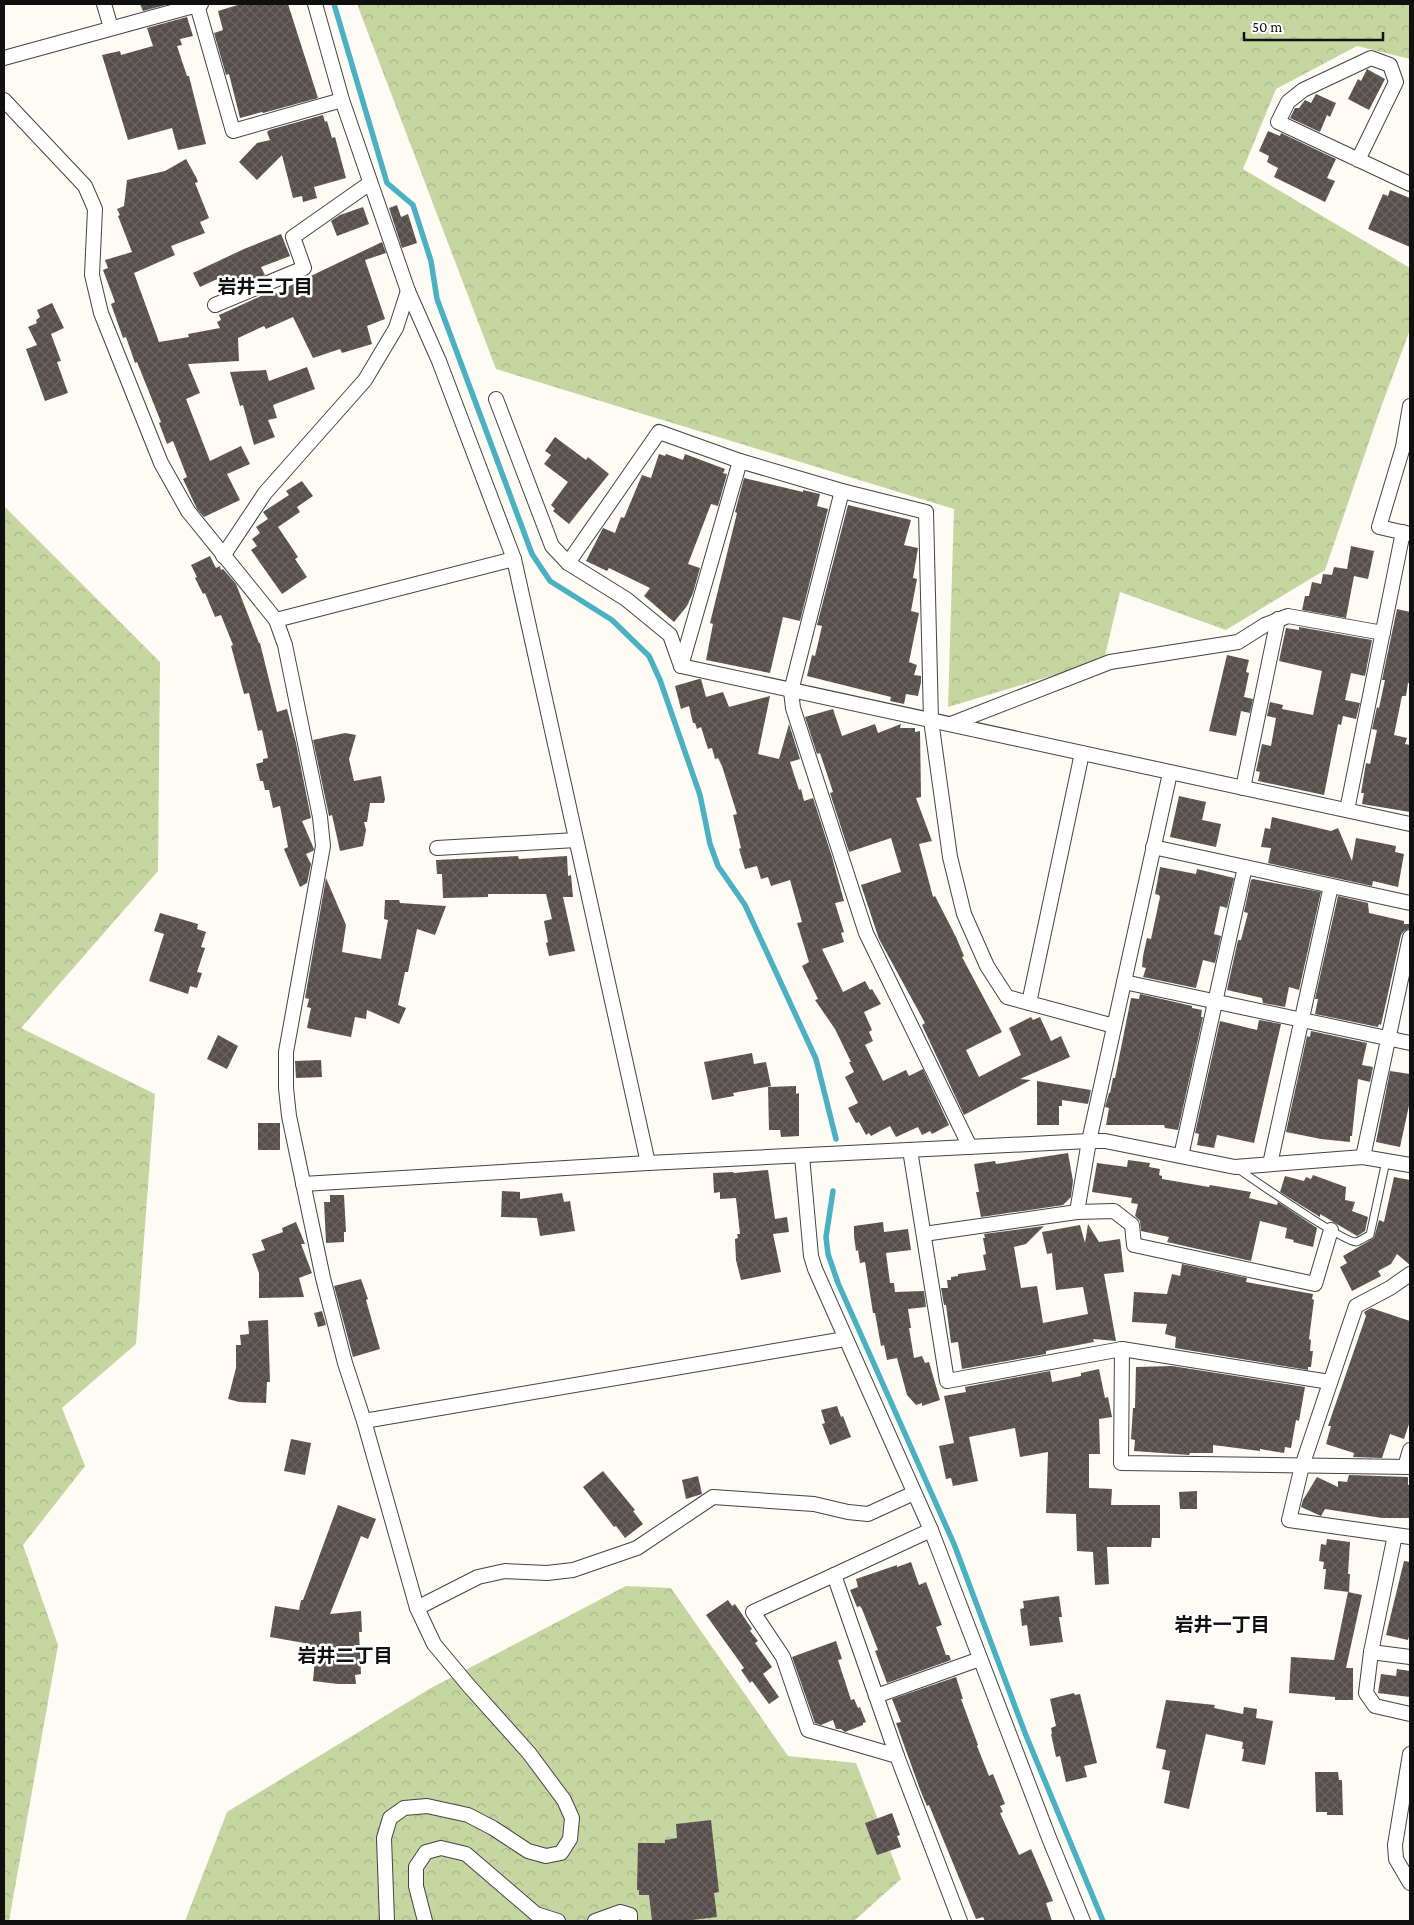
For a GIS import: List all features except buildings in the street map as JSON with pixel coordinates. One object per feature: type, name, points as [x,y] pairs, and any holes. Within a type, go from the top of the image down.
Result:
[{"type":"street","points":[[104,4],[110,28]]},
{"type":"street","points":[[4,58],[199,4],[233,131],[342,100]]},
{"type":"street","points":[[315,4],[342,100],[408,291],[439,361],[514,559],[648,1163]]},
{"type":"street","points":[[1358,160],[1396,82],[1390,65],[1371,58],[1303,90],[1288,102],[1278,122],[1358,160],[1410,184]]},
{"type":"street","points":[[4,100],[85,186],[95,209],[92,275],[100,313],[161,463],[188,512],[276,620],[285,645],[320,817],[322,846],[286,1052],[286,1088],[289,1116],[323,1278],[345,1363],[364,1421],[417,1608],[434,1644],[469,1686],[530,1752],[564,1800],[572,1818],[570,1839],[561,1852],[546,1856],[528,1851],[494,1828],[468,1816],[427,1806],[404,1808],[390,1818],[384,1838],[387,1921]]},
{"type":"street","points":[[215,305],[304,268],[294,237],[370,183]]},
{"type":"street","points":[[223,556],[265,493],[365,380],[396,328],[408,291]]},
{"type":"street","points":[[496,399],[552,546],[568,563],[626,599],[670,635],[681,666]]},
{"type":"street","points":[[1347,810],[1383,633],[1407,533],[1379,527],[1403,447],[1410,406]]},
{"type":"street","points":[[568,563],[659,432],[740,461],[842,491],[926,512],[932,720],[950,857],[964,914],[987,966],[1007,997],[1114,1026]]},
{"type":"street","points":[[681,666],[740,461]]},
{"type":"street","points":[[842,491],[791,691],[793,708],[866,933],[970,1147]]},
{"type":"street","points":[[276,620],[514,559]]},
{"type":"street","points":[[951,724],[1110,662],[1238,642],[1265,625],[1288,616],[1383,633]]},
{"type":"street","points":[[1243,788],[1278,619]]},
{"type":"street","points":[[681,666],[1410,824]]},
{"type":"street","points":[[1029,1003],[1082,754]]},
{"type":"street","points":[[1077,1212],[1089,1141],[1170,772]]},
{"type":"street","points":[[437,848],[576,840]]},
{"type":"street","points":[[1153,847],[1410,902]]},
{"type":"street","points":[[1181,1156],[1245,867]]},
{"type":"street","points":[[1270,1164],[1331,886]]},
{"type":"street","points":[[1363,1157],[1410,937]]},
{"type":"street","points":[[1124,982],[1410,1044]]},
{"type":"street","points":[[304,1184],[648,1163],[1089,1141],[1105,1141],[1235,1167],[1363,1157],[1410,1165]]},
{"type":"street","points":[[910,1150],[947,1381],[1122,1349],[1330,1382]]},
{"type":"street","points":[[802,1156],[811,1256],[815,1269],[931,1530],[1084,1921]]},
{"type":"street","points":[[924,1234],[1077,1212],[1114,1211],[1132,1225],[1134,1245],[1315,1284],[1331,1230]]},
{"type":"street","points":[[1410,1274],[1390,1288],[1356,1306],[1302,1466],[1289,1520],[1410,1537]]},
{"type":"street","points":[[364,1421],[845,1339]]},
{"type":"street","points":[[1122,1349],[1122,1463],[1407,1467],[1410,1450]]},
{"type":"street","points":[[417,1608],[478,1577],[505,1571],[547,1573],[573,1570],[637,1548],[713,1497],[814,1504],[848,1512],[868,1514],[914,1493]]},
{"type":"street","points":[[897,1756],[808,1730],[783,1657],[753,1612],[931,1530]]},
{"type":"street","points":[[1395,1535],[1371,1652],[1366,1693],[1375,1706],[1410,1714]]},
{"type":"street","points":[[834,1575],[897,1756],[960,1921]]},
{"type":"street","points":[[1371,1652],[1410,1657]]},
{"type":"street","points":[[876,1696],[980,1659]]},
{"type":"street","points":[[1410,1754],[1395,1845],[1396,1859],[1410,1883]]},
{"type":"street","points":[[425,1921],[416,1886],[416,1867],[426,1852],[441,1848],[466,1854],[536,1914],[558,1921]]},
{"type":"street","points":[[595,1921],[620,1912],[630,1915],[630,1921]]},
{"type":"lane","points":[[1235,1167],[1331,1230],[1350,1241],[1357,1242],[1370,1235],[1386,1161]]},
{"type":"green space","points":[[357,4],[1410,4],[1410,59],[1357,46],[1276,89],[1243,169],[1410,268],[1410,330],[1381,407],[1325,570],[1226,630],[1120,592],[1104,660],[948,707],[954,509],[496,369]]},
{"type":"green space","points":[[4,506],[160,662],[158,871],[21,1028],[155,1094],[136,1344],[62,1408],[85,1466],[23,1545],[58,1645],[9,1921],[4,1921]]},
{"type":"green space","points":[[626,1586],[671,1588],[788,1756],[856,1763],[901,1879],[854,1921],[185,1921],[227,1812],[431,1688]]},
{"type":"waterway","points":[[334,4],[387,183],[413,205],[431,261],[437,299],[532,554],[550,581],[612,620],[649,656],[660,680],[700,795],[710,844],[718,866],[745,905],[816,1059],[836,1139]]},
{"type":"waterway","points":[[833,1191],[826,1237],[828,1254],[838,1283],[954,1544],[1025,1733],[1103,1921]]},
{"type":"district","name":"岩井三丁目","points":[[265,286]]},
{"type":"district","name":"岩井一丁目","points":[[1222,1624]]},
{"type":"district","name":"岩井二丁目","points":[[345,1655]]}]
